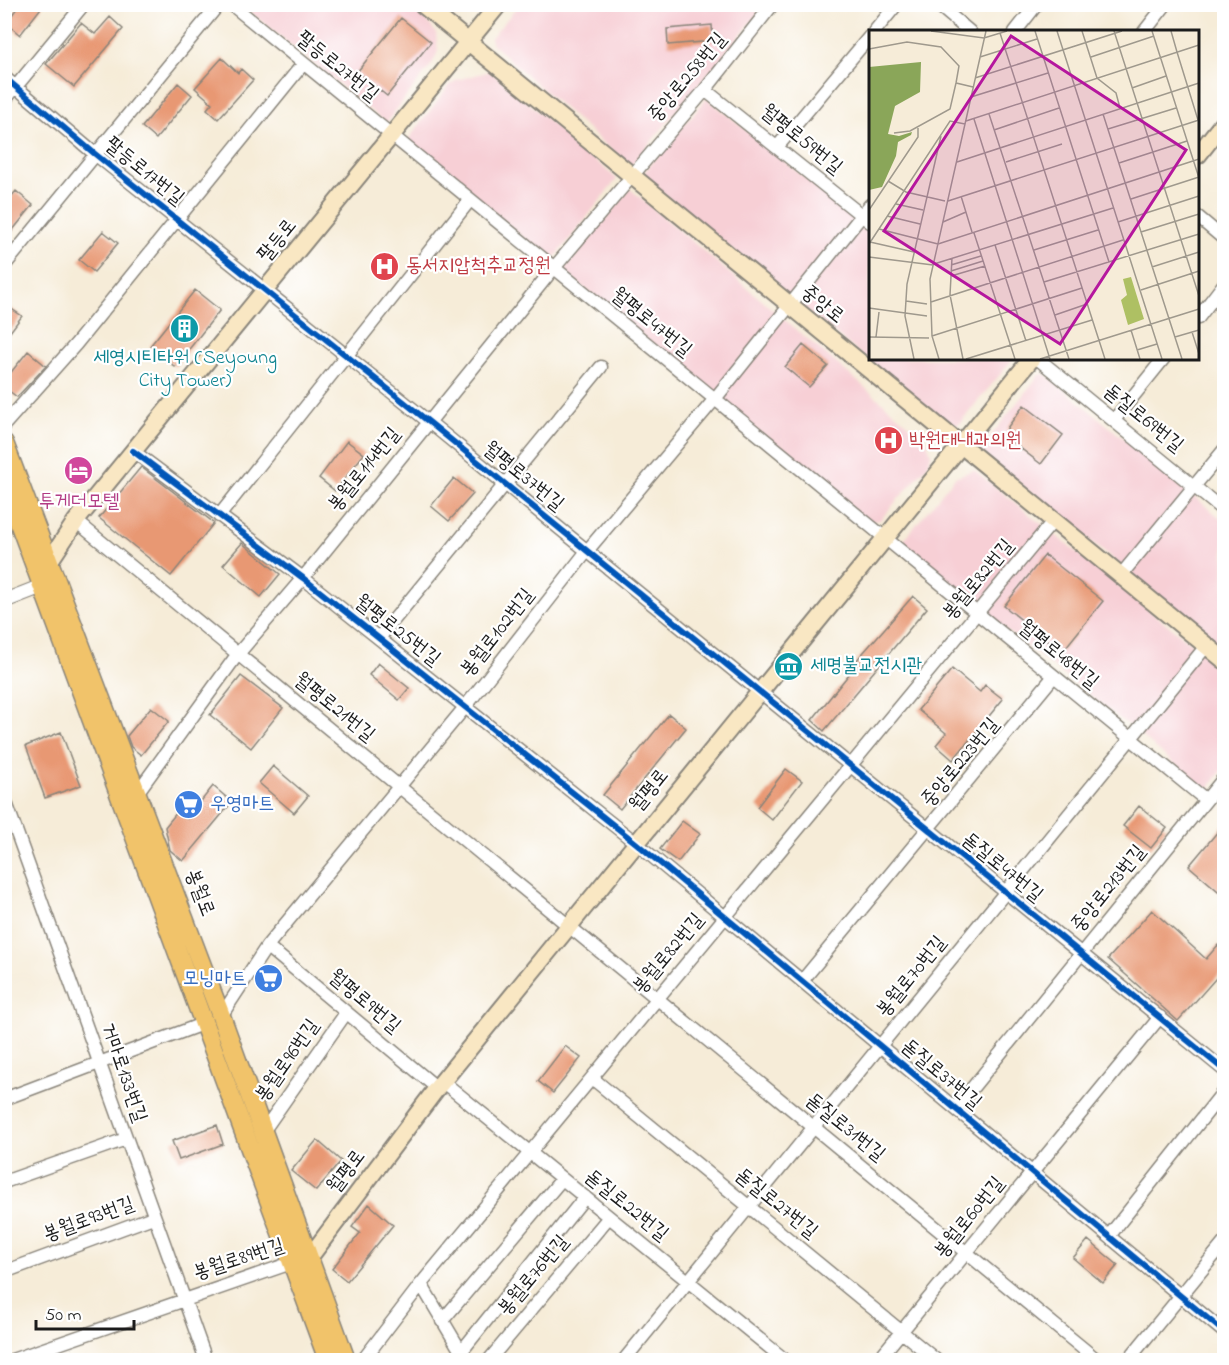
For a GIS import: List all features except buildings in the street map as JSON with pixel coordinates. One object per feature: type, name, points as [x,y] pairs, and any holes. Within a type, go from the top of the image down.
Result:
[{"type":"main road","name":"중앙로","points":[[422,4],[1224,660]]},
{"type":"main road","name":"팔등로","points":[[49,562],[76,521],[498,4]]},
{"type":"main road","points":[[1199,153],[1224,122]]},
{"type":"main road","name":"월평로","points":[[301,1260],[759,691],[1033,360]]},
{"type":"main road","name":"봉월로","points":[[4,443],[49,562],[49,583],[137,793],[197,977],[262,1133],[301,1260],[346,1360]]},
{"type":"main road","points":[[4,482],[49,583],[197,977]]},
{"type":"main road","points":[[213,1019],[301,1260],[328,1360]]},
{"type":"street","points":[[4,101],[84,4]]},
{"type":"street","points":[[4,266],[219,4]]},
{"type":"street","name":"팔등로27번길","points":[[231,4],[391,136]]},
{"type":"street","points":[[876,30],[897,4]]},
{"type":"street","points":[[937,4],[968,30]]},
{"type":"street","points":[[1017,30],[1037,4]]},
{"type":"street","points":[[1146,30],[1166,4]]},
{"type":"street","name":"중앙로258번길","points":[[630,176],[705,90],[771,5]]},
{"type":"street","points":[[778,146],[869,37]]},
{"type":"street","points":[[4,425],[76,345],[303,64]]},
{"type":"street","name":"팔등로17번길","points":[[4,77],[95,154],[265,290]]},
{"type":"street","name":"월평로59번길","points":[[705,90],[778,146],[866,219]]},
{"type":"street","name":"월평로47번길","points":[[391,136],[886,540]]},
{"type":"street","name":"봉월로114번길","points":[[137,793],[237,655],[303,578],[630,176]]},
{"type":"street","points":[[219,516],[345,354],[470,200]]},
{"type":"street","name":"봉월로102번길","points":[[213,1019],[267,946],[466,706],[587,551],[714,400],[788,304],[866,219]]},
{"type":"street","points":[[1199,219],[1224,239]]},
{"type":"street","points":[[1199,316],[1224,285]]},
{"type":"street","name":"월평로37번길","points":[[265,290],[759,691]]},
{"type":"street","name":"돋질로69번길","points":[[1038,360],[1224,511]]},
{"type":"street","points":[[1114,420],[1162,360]]},
{"type":"street","points":[[379,638],[601,368]]},
{"type":"street","points":[[1121,576],[1224,450]]},
{"type":"street","name":"월평로25번길","points":[[133,451],[303,578],[636,843]]},
{"type":"street","name":"봉월로82번길","points":[[363,1360],[421,1284],[1054,520]]},
{"type":"street","name":"월평로21번길","points":[[76,521],[569,925]]},
{"type":"street","name":"월평로48번길","points":[[886,540],[1206,800]]},
{"type":"street","points":[[4,601],[49,583]]},
{"type":"street","name":"봉월로70번길","points":[[624,1360],[1207,645]]},
{"type":"street","name":"중앙로223번길","points":[[802,981],[1054,676]]},
{"type":"street","name":"돋질로47번길","points":[[759,691],[1224,1070]]},
{"type":"street","name":"중앙로213번길","points":[[956,1108],[1224,778]]},
{"type":"street","name":"거마로133번길","points":[[4,797],[182,1299],[206,1360]]},
{"type":"street","name":"돋질로37번길","points":[[636,843],[1224,1332]]},
{"type":"street","name":"돋질로31번길","points":[[569,925],[1097,1360]]},
{"type":"street","name":"월평로9번길","points":[[267,946],[346,1013],[440,1085]]},
{"type":"street","name":"봉월로96번길","points":[[262,1133],[346,1013]]},
{"type":"street","name":"봉월로60번길","points":[[878,1360],[1160,1017]]},
{"type":"street","points":[[4,1099],[213,1019]]},
{"type":"street","name":"돋질로27번길","points":[[592,1078],[936,1360]]},
{"type":"street","name":"돋질로22번길","points":[[440,1085],[530,1152],[785,1360]]},
{"type":"street","points":[[1109,1236],[1224,1091]]},
{"type":"street","points":[[4,1182],[126,1139]]},
{"type":"street","points":[[442,1321],[562,1179]]},
{"type":"street","points":[[421,1284],[463,1356],[585,1197]]},
{"type":"street","name":"봉월로93번길","points":[[4,1272],[153,1217]]},
{"type":"street","name":"봉월로76번길","points":[[489,1360],[609,1217]]},
{"type":"street","points":[[1128,1360],[1224,1243]]},
{"type":"street","name":"봉월로89번길","points":[[12,1360],[182,1299],[301,1260]]},
{"type":"shaded area","points":[[755,4],[758,14],[630,167],[491,43],[491,38],[519,5]]},
{"type":"shaded area","points":[[242,5],[409,5],[424,17],[436,33],[438,51],[432,64],[386,123]]},
{"type":"shaded area","points":[[440,5],[479,5],[464,16],[454,16]]},
{"type":"shaded area","points":[[491,71],[617,179],[557,255],[549,259],[407,141],[448,87],[457,80]]},
{"type":"shaded area","points":[[707,98],[869,230],[869,360],[1012,360],[959,424],[949,426],[641,176]]},
{"type":"shaded area","points":[[630,189],[926,439],[931,454],[928,465],[880,520],[868,522],[563,271]]},
{"type":"shaded area","points":[[1045,374],[1224,521],[1224,649],[982,453],[983,446],[1039,375]]},
{"type":"shaded area","points":[[974,470],[1224,670],[1224,768],[1206,791],[1132,728],[904,551],[904,540],[955,477]]},
{"type":"cycle path","points":[[4,77],[95,154],[429,422],[1224,1070]]},
{"type":"cycle path","points":[[133,451],[303,578],[636,843],[1224,1332]]},
{"type":"place","name":"동서지압척추교정원","points":[[385,266]]},
{"type":"place","name":"세영시티타워 (Seyoung City Tower)","points":[[185,328]]},
{"type":"place","name":"박원대내과의원","points":[[888,441]]},
{"type":"place","name":"투게더모텔","points":[[79,471]]},
{"type":"place","name":"세명불교전시관","points":[[789,666]]},
{"type":"place","name":"우영마트","points":[[189,804]]},
{"type":"place","name":"모닝마트","points":[[268,979]]}]
